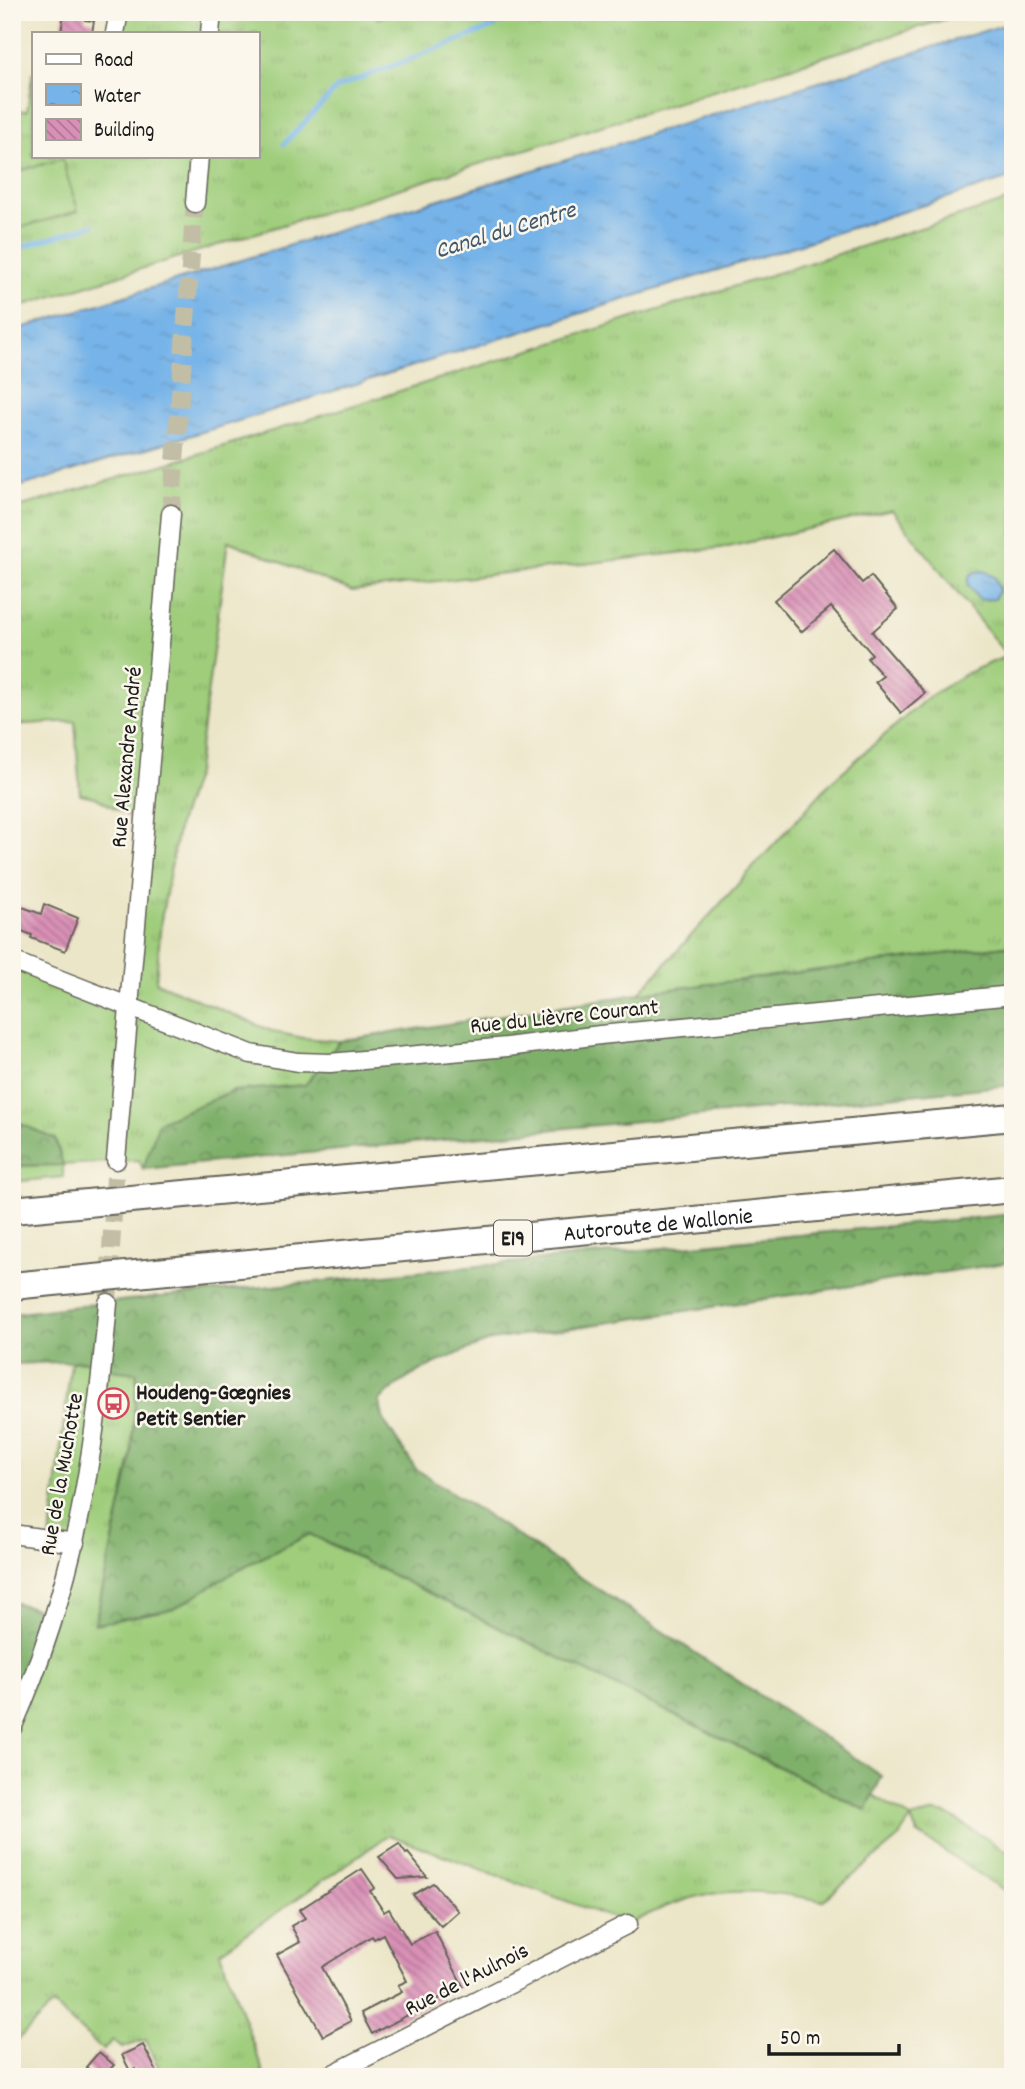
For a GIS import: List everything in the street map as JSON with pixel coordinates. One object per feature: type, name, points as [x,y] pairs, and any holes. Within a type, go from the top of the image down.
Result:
[{"type":"highway","points":[[12,1210],[1013,1117]]},
{"type":"highway","name":"Autoroute de Wallonie","points":[[12,1286],[1013,1189]]},
{"type":"street","points":[[115,32],[120,12]]},
{"type":"street","points":[[210,32],[212,12]]},
{"type":"street","points":[[195,203],[199,158]]},
{"type":"street","name":"Rue Alexandre André","points":[[129,1005],[171,513]]},
{"type":"street","name":"Rue du Lièvre Courant","points":[[12,961],[251,1054],[275,1060],[330,1063],[1013,995]]},
{"type":"street","points":[[116,1160],[129,1005]]},
{"type":"street","name":"Rue de la Muchotte","points":[[12,1728],[43,1654],[75,1543],[93,1451],[108,1303]]},
{"type":"street","points":[[12,1534],[75,1543]]},
{"type":"street","name":"Rue de l'Aulnois","points":[[327,2077],[628,1924]]},
{"type":"green space","points":[[119,12],[375,12],[378,19],[393,12],[968,12],[12,309],[12,110],[27,111],[32,78],[32,158],[259,158],[259,32],[115,32]]},
{"type":"green space","points":[[62,159],[78,211],[12,230],[12,173]]},
{"type":"green space","points":[[1013,199],[1013,945],[638,994],[832,781],[927,698],[967,673],[1007,656],[892,510],[728,547],[352,591],[228,541],[197,770],[179,824],[161,920],[156,982],[274,1032],[340,1041],[305,1085],[233,1091],[160,1122],[143,1169],[139,1160],[63,1165],[63,1177],[12,1182],[12,1166],[63,1164],[55,1139],[12,1120],[12,961],[129,1004],[144,825],[95,797],[80,794],[75,721],[12,725],[12,509],[176,461]]},
{"type":"green space","points":[[1013,945],[1013,1085],[143,1169],[159,1122],[233,1091],[305,1085],[340,1041],[663,990]]},
{"type":"green space","points":[[12,1120],[55,1139],[63,1165],[12,1166]]},
{"type":"green space","points":[[1013,1214],[1013,1262],[491,1340],[417,1373],[379,1401],[384,1421],[416,1469],[882,1776],[866,1810],[310,1534],[243,1567],[173,1609],[95,1624],[131,1458],[137,1373],[103,1369],[85,1361],[12,1364],[12,1314],[129,1300]]},
{"type":"green space","points":[[85,1361],[103,1369],[137,1373],[131,1458],[95,1623],[243,1567],[310,1534],[865,1810],[873,1795],[911,1818],[935,1812],[947,1814],[1013,1855],[1013,1896],[917,1833],[911,1819],[897,1839],[823,1901],[766,1893],[710,1894],[667,1906],[628,1924],[389,1835],[220,1952],[265,2077],[163,2077],[146,2040],[122,2048],[113,2040],[103,2050],[53,2005],[12,2045],[12,1728],[75,1543],[50,1539],[71,1362]]},
{"type":"green space","points":[[12,1602],[56,1614],[24,1701],[12,1700]]},
{"type":"water","name":"Canal du Centre","points":[[1013,22],[1013,177],[245,419],[12,489],[12,331]]},
{"type":"water","points":[[984,571],[995,578],[999,591],[994,599],[979,600],[968,585],[969,576]]},
{"type":"building","points":[[64,12],[86,12],[85,20],[94,21],[92,32],[61,32]]},
{"type":"building","points":[[834,549],[862,583],[871,576],[898,609],[872,632],[925,693],[901,713],[875,682],[883,676],[867,658],[872,654],[831,607],[801,632],[774,600]]},
{"type":"building","points":[[12,903],[41,914],[44,904],[78,918],[65,951],[31,938],[32,935],[12,927]]},
{"type":"building","points":[[399,1844],[427,1877],[398,1879],[379,1857]]},
{"type":"building","points":[[362,1869],[375,1888],[370,1891],[384,1912],[389,1909],[410,1944],[435,1931],[463,1986],[372,2034],[361,2013],[402,1992],[398,1985],[407,1981],[383,1934],[374,1939],[372,1936],[322,1967],[351,2021],[323,2036],[277,1955],[300,1942],[291,1926],[305,1918],[299,1910]]},
{"type":"building","points":[[433,1883],[458,1911],[441,1926],[413,1895]]},
{"type":"building","points":[[143,2045],[159,2077],[139,2077],[135,2069],[130,2071],[122,2055]]},
{"type":"building","points":[[99,2052],[114,2065],[103,2077],[97,2077],[86,2067]]},
{"type":"waterway","points":[[284,144],[338,87],[488,29],[521,12]]},
{"type":"waterway","points":[[12,250],[93,225]]},
{"type":"tunnel","points":[[171,514],[195,203]]},
{"type":"tunnel","points":[[108,1303],[116,1160]]},
{"type":"place","name":"Houdeng-Gœgnies Petit Sentier","points":[[113,1404]]}]
